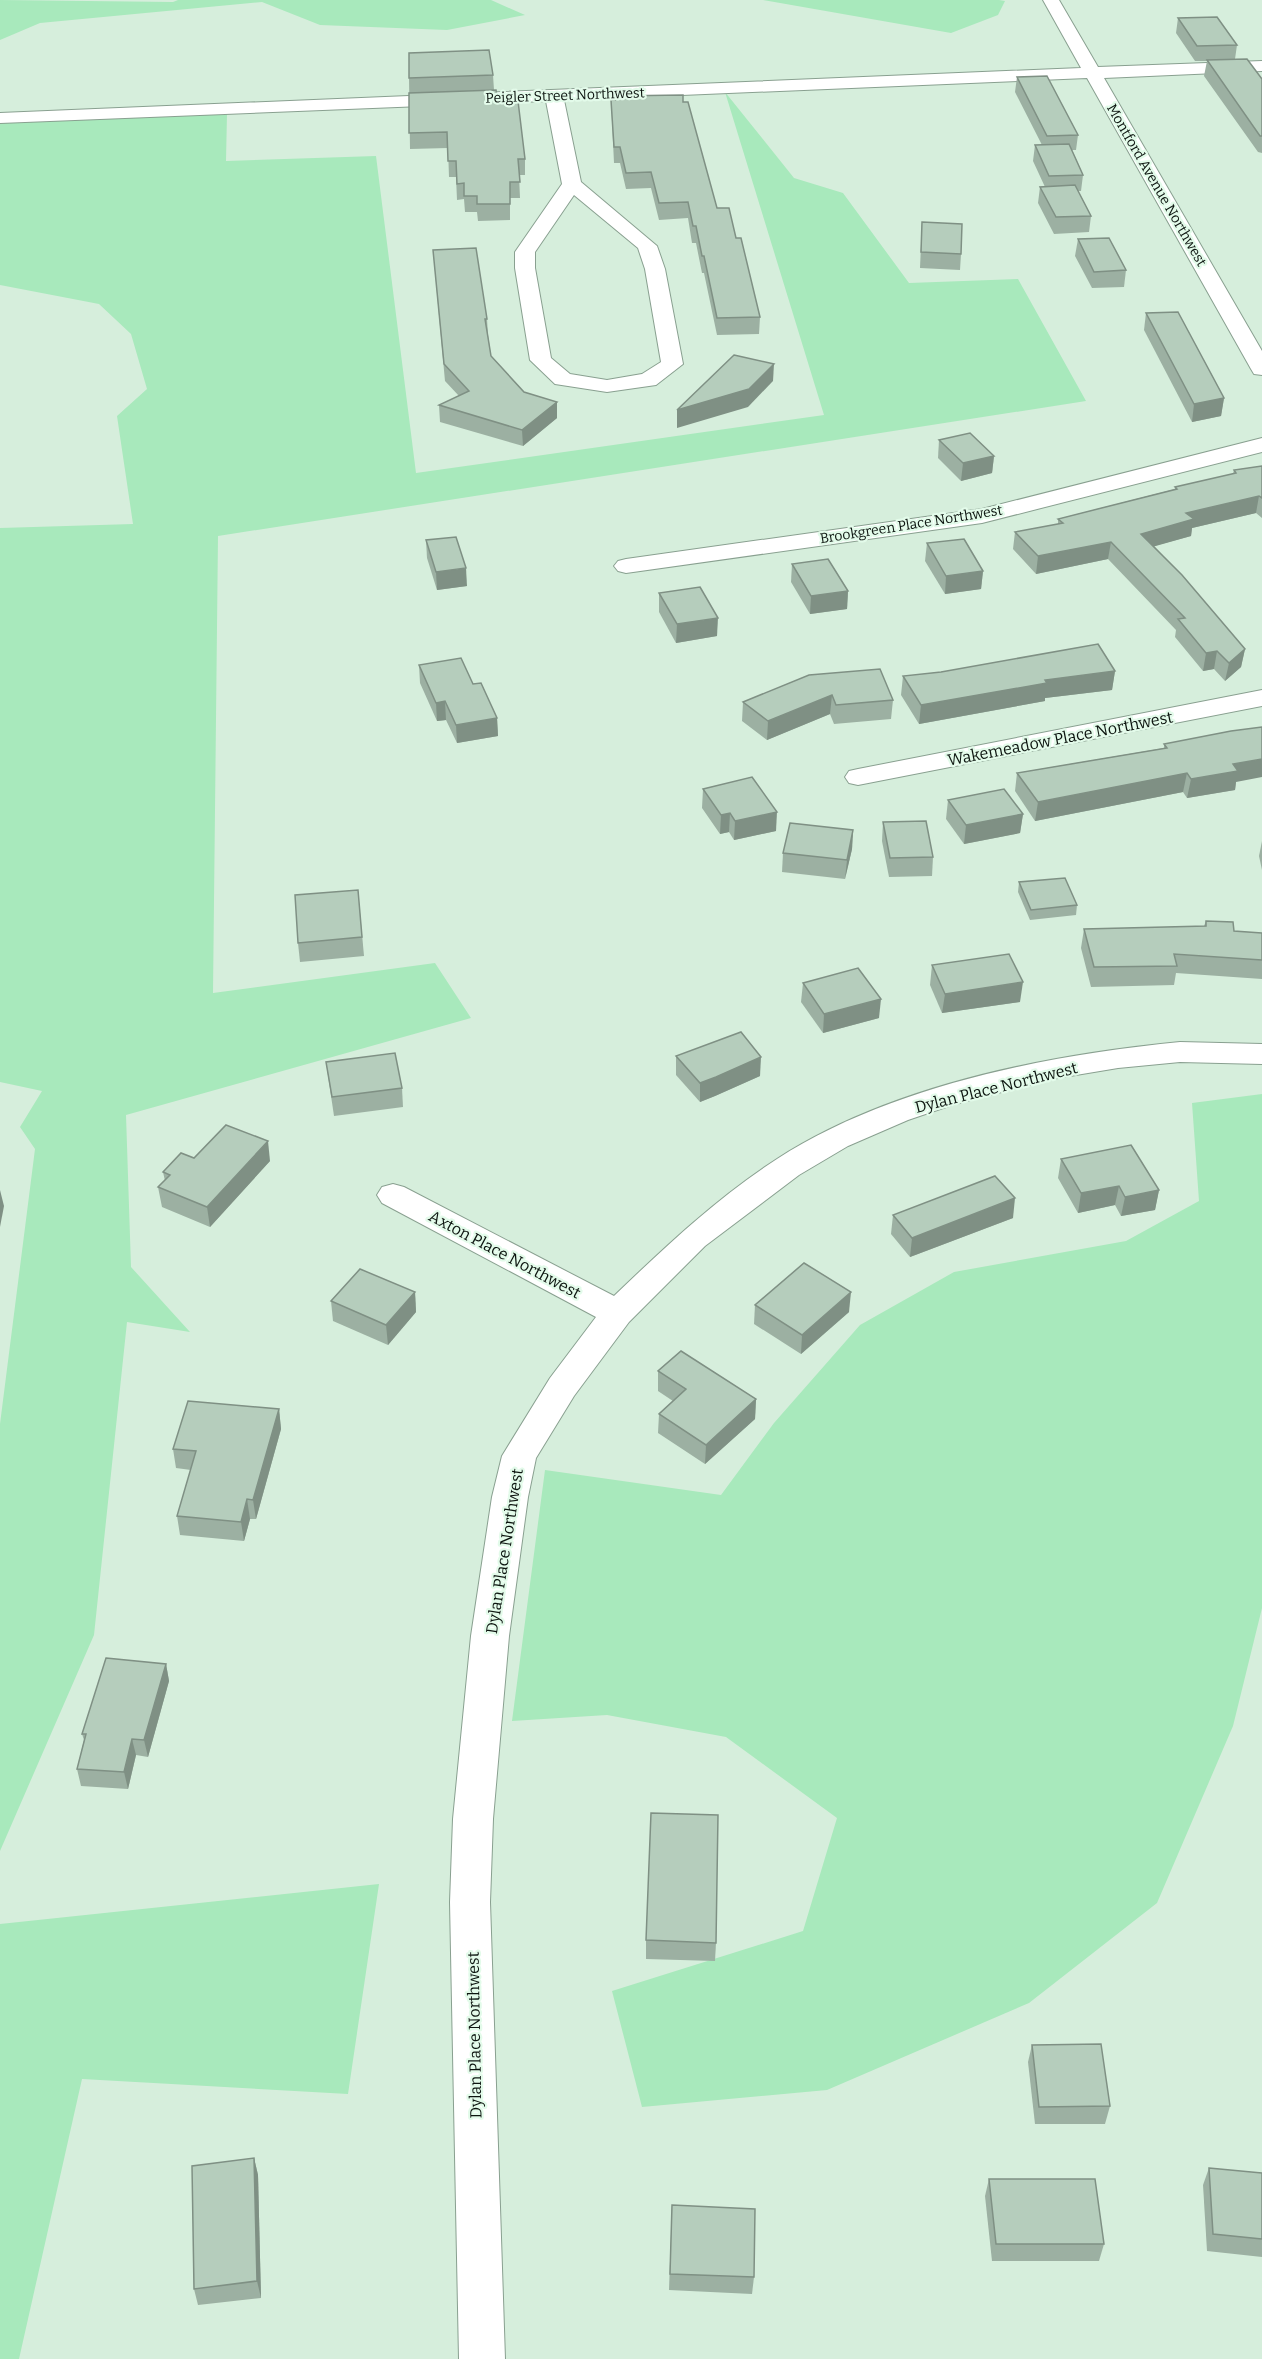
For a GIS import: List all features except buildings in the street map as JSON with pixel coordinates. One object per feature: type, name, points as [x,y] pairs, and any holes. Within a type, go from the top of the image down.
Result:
[{"type":"street","name":"Montford Avenue Northwest","points":[[1051,0],[1262,369]]},
{"type":"street","name":"Peigler Street Northwest","points":[[0,118],[1262,66]]},
{"type":"street","points":[[554,95],[572,184],[647,246],[655,269],[672,364],[648,380],[607,386],[563,379],[541,360],[525,268],[525,252],[572,184]]},
{"type":"street","name":"Brookgreen Place Northwest","points":[[626,566],[982,516],[1262,445]]},
{"type":"street","name":"Wakemeadow Place Northwest","points":[[858,777],[1262,698]]},
{"type":"street","name":"Dylan Place Northwest","points":[[482,2359],[470,1902],[473,1819],[490,1636],[510,1497],[519,1456],[562,1387],[617,1313],[694,1238],[788,1167],[837,1139],[897,1113],[943,1097],[1041,1072],[1118,1058],[1180,1052],[1262,1054]]},
{"type":"street","name":"Axton Place Northwest","points":[[393,1195],[617,1313]]},
{"type":"green space","points":[[0,0],[173,2],[178,0],[491,0],[525,15],[447,30],[320,25],[262,2],[40,23],[0,40]]},
{"type":"green space","points":[[763,0],[1005,1],[998,15],[951,33]]},
{"type":"green space","points":[[725,92],[794,178],[843,193],[909,283],[1018,279],[1086,401],[218,536],[213,993],[435,963],[471,1018],[126,1115],[131,1267],[190,1332],[127,1322],[94,1635],[0,1851],[0,1424],[35,1149],[20,1127],[42,1091],[0,1082],[0,528],[133,524],[117,416],[147,389],[131,334],[99,304],[0,285],[0,123],[227,114],[226,161],[376,156],[416,473],[824,415]]},
{"type":"green space","points":[[1262,1094],[1262,1608],[1233,1726],[1157,1903],[1029,2003],[827,2090],[642,2107],[612,1991],[803,1931],[837,1818],[726,1737],[607,1715],[512,1721],[545,1470],[721,1495],[774,1423],[860,1325],[954,1272],[1126,1241],[1199,1201],[1192,1103]]},
{"type":"green space","points":[[379,1884],[348,2094],[82,2079],[19,2359],[0,2359],[0,1924]]}]
